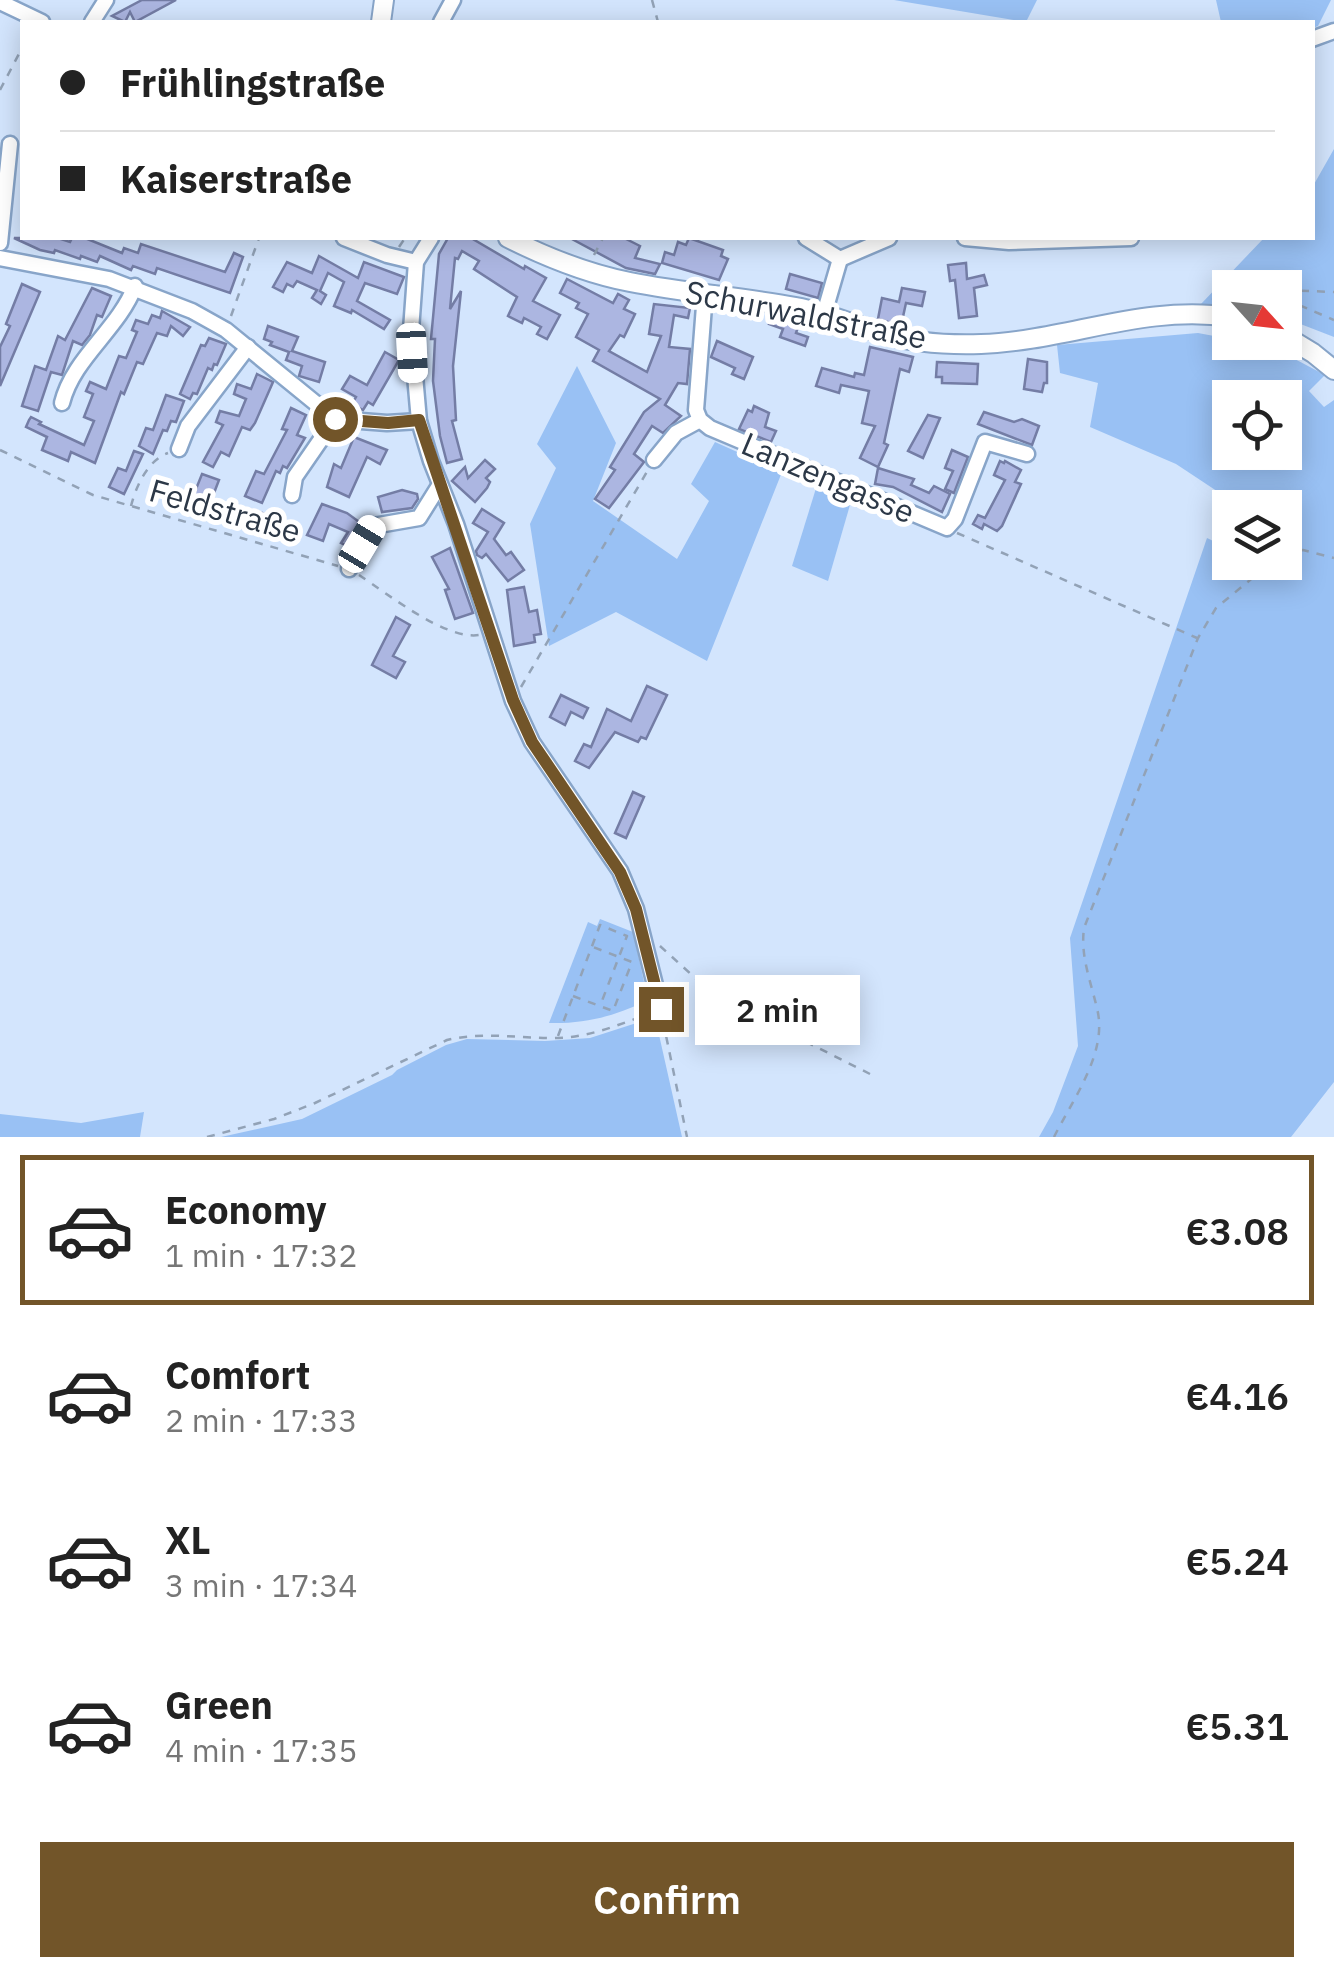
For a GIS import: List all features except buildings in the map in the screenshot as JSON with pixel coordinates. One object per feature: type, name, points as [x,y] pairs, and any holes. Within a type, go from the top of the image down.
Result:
[{"type":"main road","name":"Schurwaldstraße","points":[[513,240],[586,270],[628,282],[824,314],[900,338],[958,344],[1024,340],[1167,313],[1212,314]]},
{"type":"main road","points":[[1302,346],[1334,370]]},
{"type":"street","points":[[0,2],[38,20]]},
{"type":"street","points":[[0,243],[11,144]]},
{"type":"street","points":[[349,240],[416,262]]},
{"type":"street","points":[[429,240],[416,262],[412,330],[419,420],[513,700],[532,742],[620,872],[636,909],[661,1009]]},
{"type":"street","points":[[809,240],[840,259]]},
{"type":"street","points":[[840,259],[884,240]]},
{"type":"street","points":[[987,240],[1070,240]]},
{"type":"street","points":[[0,258],[83,272],[134,286],[178,304],[226,330],[335,419],[388,423],[419,420]]},
{"type":"street","points":[[824,314],[840,259]]},
{"type":"street","points":[[62,404],[73,376],[124,308],[134,286]]},
{"type":"street","points":[[654,460],[676,433],[700,420],[696,390],[704,344],[705,293]]},
{"type":"street","points":[[179,448],[188,426],[248,347]]},
{"type":"street","points":[[292,495],[295,476],[335,419]]},
{"type":"street","name":"Lanzengasse","points":[[700,420],[720,433],[946,528],[956,519],[984,442],[1027,454]]},
{"type":"street","points":[[349,569],[373,526],[419,518],[440,486]]},
{"type":"path","points":[[0,90],[20,52]]},
{"type":"path","points":[[226,330],[258,240]]},
{"type":"path","points":[[586,270],[602,240]]},
{"type":"path","points":[[1302,291],[1334,292]]},
{"type":"path","points":[[1302,307],[1334,320]]},
{"type":"path","points":[[130,507],[140,482],[157,457],[179,448]]},
{"type":"path","name":"Feldstraße","points":[[0,450],[57,480],[130,507],[349,569],[447,630],[469,636],[490,632]]},
{"type":"path","points":[[513,700],[654,460]]},
{"type":"path","points":[[946,528],[1198,638]]},
{"type":"path","points":[[1302,550],[1334,558]]},
{"type":"path","points":[[1054,1137],[1097,1048],[1099,1018],[1082,947],[1084,928],[1198,638],[1216,608],[1250,580]]},
{"type":"path","points":[[558,1038],[600,925],[624,931],[627,936],[600,1006]]},
{"type":"path","points":[[573,996],[613,1011],[632,962],[592,947]]},
{"type":"path","points":[[667,953],[715,996],[870,1074]]},
{"type":"path","points":[[208,1137],[315,1103],[448,1040],[468,1035],[558,1038],[606,1029],[661,1009],[687,1137]]},
{"type":"shaded area","points":[[894,0],[1037,0],[1027,20]]},
{"type":"shaded area","points":[[1216,0],[1331,0],[1315,27],[1315,20],[1221,20]]},
{"type":"shaded area","points":[[1334,149],[1334,337],[1302,325],[1302,270],[1233,270],[1262,240],[1315,240],[1315,182]]},
{"type":"shaded area","points":[[1212,292],[1212,306],[1201,304]]},
{"type":"shaded area","points":[[1198,333],[1212,336],[1212,360],[1297,360],[1325,375],[1309,391],[1324,407],[1334,400],[1334,1082],[1291,1137],[1039,1137],[1053,1112],[1078,1046],[1070,938],[1207,538],[1212,540],[1212,580],[1302,580],[1302,490],[1215,490],[1176,464],[1090,427],[1098,383],[1060,373],[1057,345]]},
{"type":"shaded area","points":[[577,366],[616,443],[593,501],[677,559],[709,501],[691,484],[715,442],[782,472],[707,661],[616,612],[549,646],[530,524],[556,468],[537,444]]},
{"type":"shaded area","points":[[817,485],[852,498],[828,581],[792,566]]},
{"type":"shaded area","points":[[600,919],[633,932],[648,1000],[600,1018],[549,1023],[588,922],[597,926]]},
{"type":"shaded area","points":[[655,1017],[682,1137],[221,1137],[302,1119],[446,1045],[467,1039],[590,1038]]},
{"type":"shaded area","points":[[144,1112],[140,1137],[0,1137],[0,1114],[81,1123]]},
{"type":"route","points":[[335,419],[388,423],[419,420],[513,700],[532,742],[629,890],[661,1009]]}]
